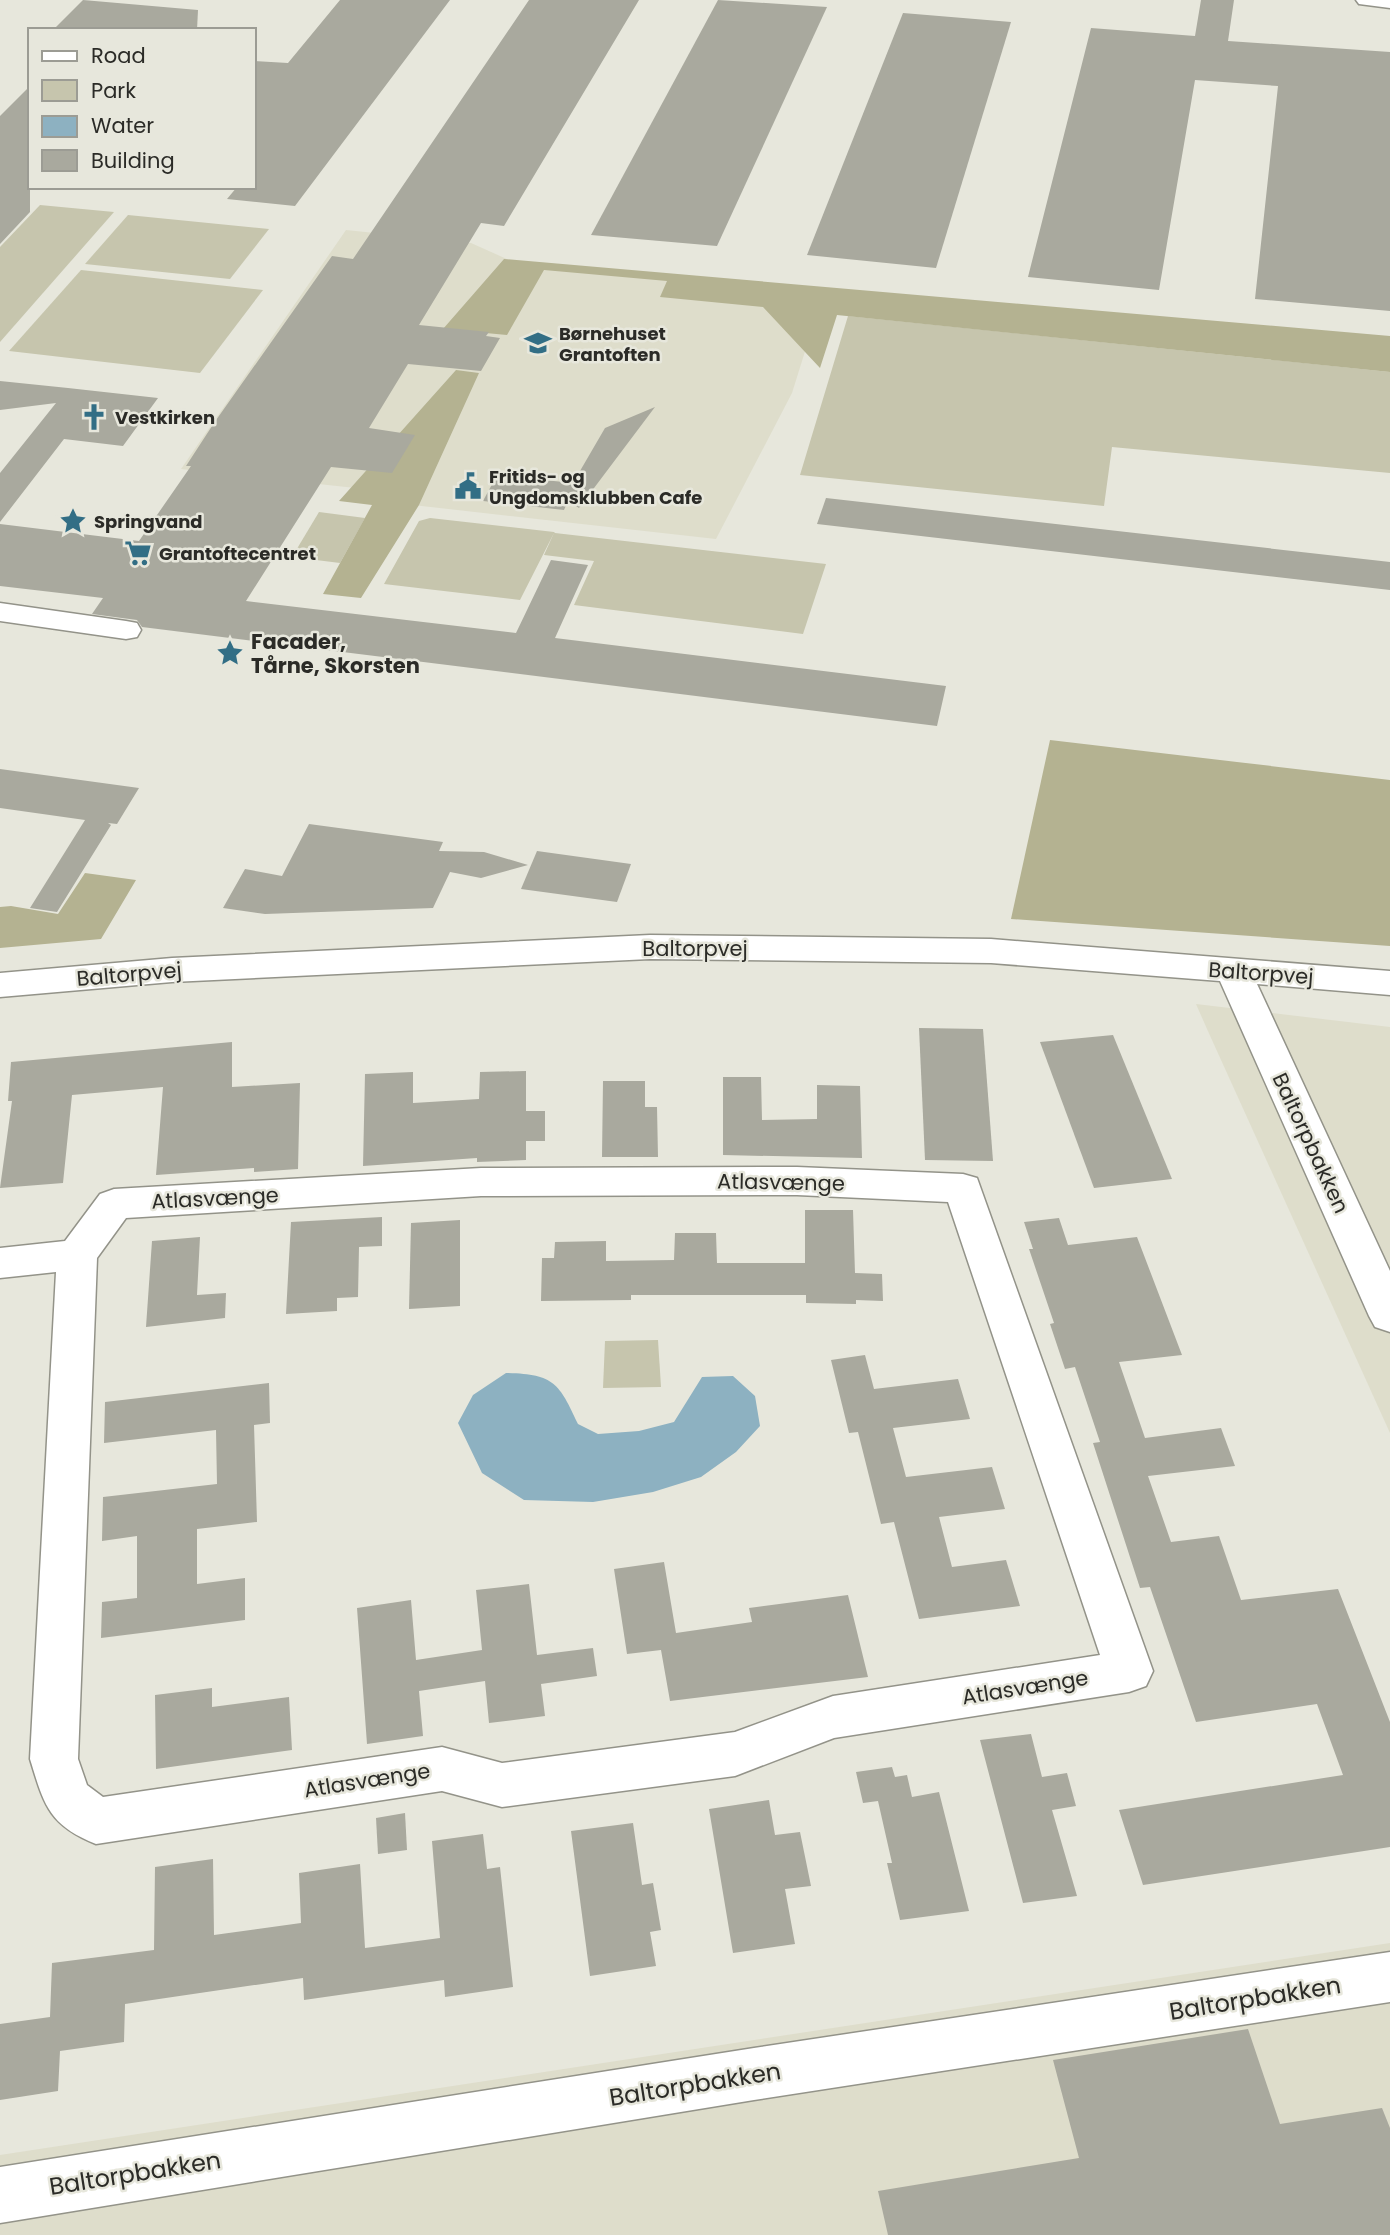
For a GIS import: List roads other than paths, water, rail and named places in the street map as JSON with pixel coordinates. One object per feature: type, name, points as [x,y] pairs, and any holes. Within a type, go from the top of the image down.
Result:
[{"type":"street","points":[[1366,0],[1388,2]]},
{"type":"street","points":[[0,611],[126,630]]},
{"type":"street","name":"Baltorpvej","points":[[0,985],[172,970],[650,947],[991,951],[1390,983]]},
{"type":"street","name":"Baltorpbakken","points":[[1233,971],[1390,1316]]},
{"type":"street","name":"Atlasvænge","points":[[797,1181],[963,1188],[1129,1671],[833,1717],[735,1754],[502,1785],[442,1769],[96,1821],[67,1799],[54,1759],[77,1255],[114,1204],[481,1182],[797,1181]]},
{"type":"street","points":[[0,1263],[77,1255]]},
{"type":"street","name":"Baltorpbakken","points":[[0,2194],[754,2074],[1390,1977]]},
{"type":"water","points":[[506,1373],[535,1376],[553,1384],[560,1390],[578,1424],[598,1434],[639,1431],[674,1422],[702,1377],[733,1376],[755,1396],[760,1426],[736,1452],[701,1477],[653,1492],[593,1502],[524,1500],[482,1473],[458,1423],[473,1395]]},
{"type":"place","name":"Børnehuset Grantoften","points":[[538,343]]},
{"type":"place","name":"Vestkirken","points":[[94,417]]},
{"type":"place","name":"Fritids- og Ungdomsklubben Cafe","points":[[468,486]]},
{"type":"place","name":"Springvand","points":[[73,521]]},
{"type":"place","name":"Grantoftecentret","points":[[138,553]]},
{"type":"place","name":"Facader, Tårne, Skorsten","points":[[230,653]]}]
